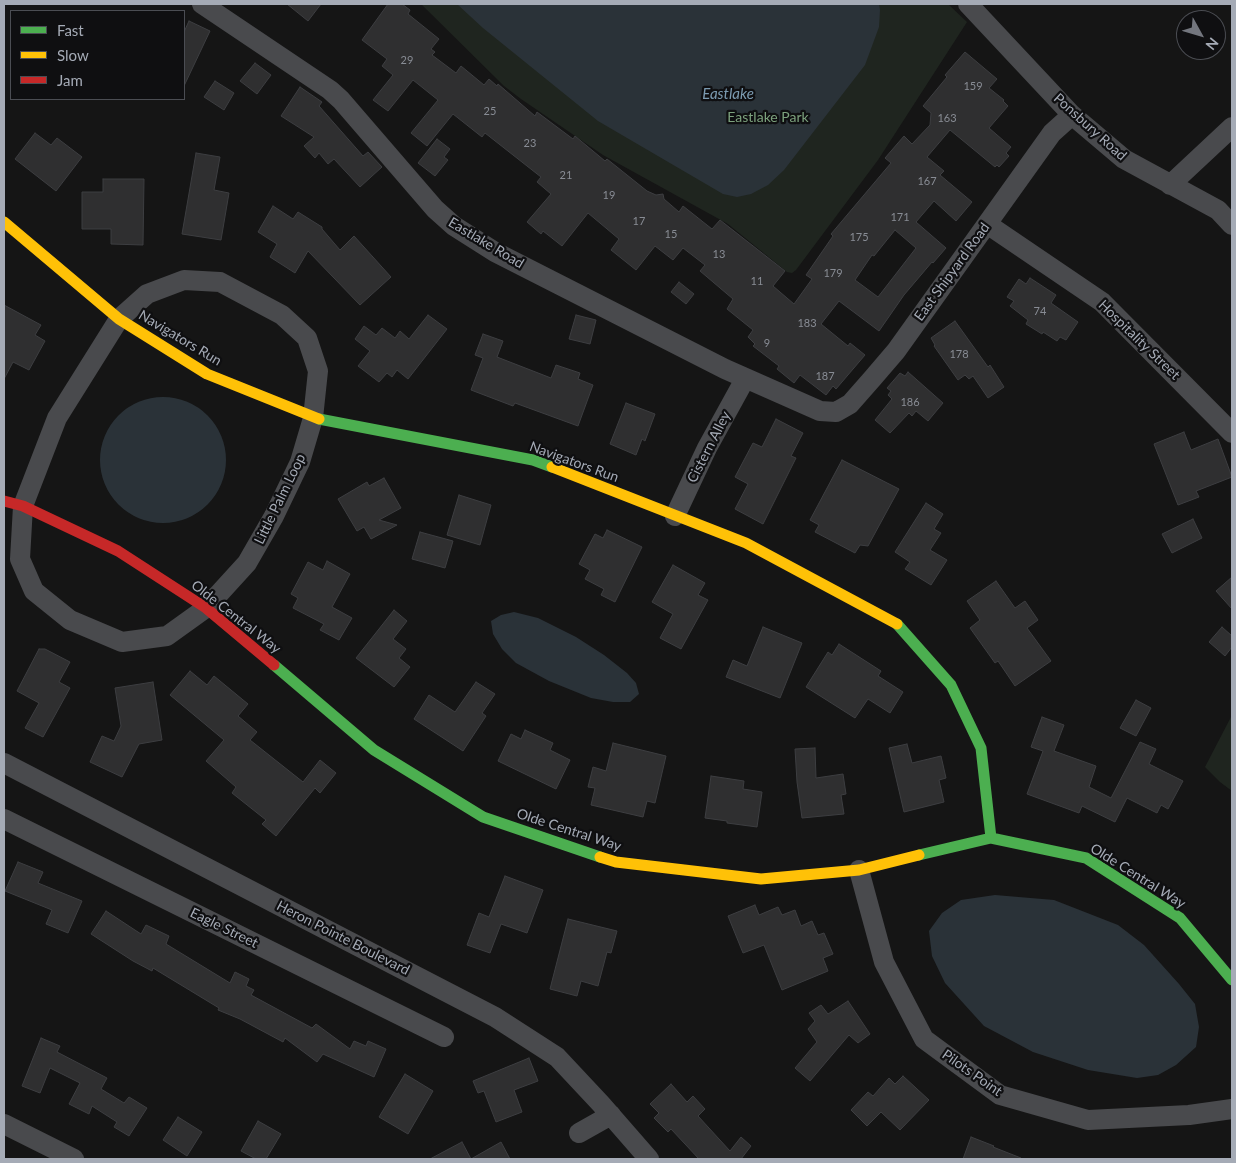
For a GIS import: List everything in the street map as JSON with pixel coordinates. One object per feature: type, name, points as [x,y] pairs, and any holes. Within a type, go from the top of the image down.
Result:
[{"type":"street","name":"Eastlake Road","points":[[202,4],[330,90],[341,100],[435,209],[454,226],[495,252],[745,379],[820,411]]},
{"type":"street","name":"Ponsbury Road","points":[[980,8],[1072,115],[1124,159],[1218,210],[1232,225]]},
{"type":"street","name":"East Shipyard Road","points":[[820,411],[836,412],[850,404],[896,351],[1052,133],[1072,115]]},
{"type":"street","points":[[1170,185],[1232,127]]},
{"type":"street","name":"Navigators Run","points":[[4,222],[119,319],[207,374],[313,418],[533,460],[746,544],[895,622],[951,685],[981,748],[991,838]]},
{"type":"street","name":"Hospitality Street","points":[[987,224],[1102,302],[1232,433]]},
{"type":"street","name":"Little Palm Loop","points":[[184,280],[220,282],[282,315],[308,338],[318,371],[313,418],[300,462],[274,516],[247,563],[206,608],[167,636],[122,642],[70,620],[34,592],[20,559],[13,503],[57,418],[119,319],[147,294],[184,280]]},
{"type":"street","name":"Cistern Alley","points":[[675,516],[707,448],[745,379]]},
{"type":"street","name":"Olde Central Way","points":[[13,503],[118,551],[206,608],[374,750],[483,817],[616,862],[761,879],[859,870],[991,838],[1086,858],[1180,918],[1232,980]]},
{"type":"street","name":"Heron Pointe Boulevard","points":[[4,763],[495,1017],[557,1057],[649,1159]]},
{"type":"street","name":"Eagle Street","points":[[4,819],[444,1036]]},
{"type":"street","name":"Pilots Point","points":[[859,870],[884,962],[924,1039],[1000,1095],[1088,1120],[1188,1115],[1232,1109]]},
{"type":"street","points":[[579,1133],[611,1115]]},
{"type":"street","points":[[4,1124],[74,1159]]},
{"type":"green space","name":"Eastlake","points":[[421,4],[948,4],[967,22],[878,160],[792,273],[787,272],[728,224],[603,155],[521,99],[504,86]]},
{"type":"green space","points":[[1232,715],[1232,791],[1205,767]]},
{"type":"water","name":"Eastlake","points":[[457,4],[879,4],[880,10],[879,27],[865,65],[784,170],[768,185],[751,194],[737,197],[723,194],[598,121],[483,28]]},
{"type":"water","points":[[163,397],[187,402],[207,416],[221,436],[226,460],[221,484],[207,504],[187,518],[163,523],[139,518],[119,504],[105,484],[100,460],[105,436],[119,416],[139,402]]},
{"type":"water","points":[[514,612],[538,618],[576,637],[604,655],[627,673],[636,683],[639,694],[630,702],[613,702],[591,698],[549,681],[516,663],[502,649],[493,634],[491,621],[501,615]]},
{"type":"water","points":[[995,895],[1054,900],[1118,925],[1144,945],[1195,1004],[1199,1027],[1196,1047],[1176,1065],[1158,1075],[1137,1078],[1088,1070],[1033,1052],[984,1026],[945,983],[932,956],[929,931],[942,913],[961,900]]},
{"type":"building","points":[[287,4],[321,4],[308,21]]},
{"type":"building","points":[[388,4],[402,4],[410,10],[408,14],[439,39],[431,49],[435,52],[432,55],[456,73],[461,66],[484,85],[489,79],[497,86],[498,84],[535,116],[537,112],[573,139],[575,136],[605,161],[607,159],[647,191],[656,195],[663,194],[664,199],[679,212],[683,206],[712,229],[720,220],[785,271],[773,286],[794,304],[812,279],[806,275],[833,236],[831,234],[891,163],[885,158],[904,136],[912,144],[930,125],[931,113],[923,106],[947,77],[945,75],[965,52],[997,79],[989,88],[1004,100],[1008,106],[989,128],[1011,147],[1006,153],[1009,156],[999,167],[997,165],[995,167],[950,130],[927,157],[944,171],[940,175],[972,202],[956,221],[934,201],[916,222],[946,248],[904,295],[879,331],[839,301],[821,324],[848,346],[850,343],[865,355],[836,389],[833,386],[826,395],[800,375],[794,383],[777,369],[779,366],[753,346],[755,344],[748,337],[753,330],[727,309],[733,299],[700,271],[705,265],[683,248],[673,260],[655,246],[636,270],[611,250],[619,239],[588,213],[562,246],[543,231],[541,234],[527,222],[551,194],[537,182],[541,177],[485,133],[482,137],[453,114],[427,146],[411,133],[438,100],[413,80],[388,111],[373,100],[393,75],[382,66],[387,59],[362,40]],"holes":[[[895,230],[916,248],[878,297],[855,280],[872,255],[874,256]]]},
{"type":"building","points":[[189,21],[210,31],[185,84],[185,30]]},
{"type":"building","points":[[255,63],[271,75],[257,94],[240,81]]},
{"type":"building","points":[[215,81],[234,93],[224,110],[204,97]]},
{"type":"building","points":[[300,87],[322,102],[319,106],[363,156],[368,152],[382,167],[360,187],[334,159],[328,164],[319,153],[315,158],[304,146],[314,137],[281,116]]},
{"type":"building","points":[[35,133],[51,145],[57,138],[82,157],[56,191],[15,159]]},
{"type":"building","points":[[437,139],[450,149],[444,157],[448,160],[435,176],[418,163]]},
{"type":"building","points":[[196,153],[220,157],[214,190],[229,193],[221,240],[182,234]]},
{"type":"building","points":[[103,179],[144,179],[143,245],[111,244],[111,229],[82,229],[82,192],[103,192]]},
{"type":"building","points":[[273,206],[293,219],[298,212],[322,227],[340,250],[354,236],[391,277],[360,305],[308,251],[295,273],[270,257],[277,244],[258,232]]},
{"type":"building","points":[[1030,278],[1056,295],[1051,303],[1078,322],[1066,340],[1060,337],[1057,341],[1043,332],[1042,334],[1026,324],[1028,320],[1010,306],[1014,301],[1007,297],[1019,279],[1026,284]]},
{"type":"building","points":[[679,282],[694,294],[686,304],[671,292]]},
{"type":"building","points":[[4,305],[41,325],[35,335],[45,341],[29,370],[13,362],[4,379]]},
{"type":"building","points":[[428,315],[447,329],[408,379],[397,370],[392,377],[387,373],[379,382],[358,366],[370,351],[355,339],[364,326],[376,335],[382,328],[395,338],[400,331],[409,339]]},
{"type":"building","points":[[576,315],[596,320],[590,344],[569,339]]},
{"type":"building","points":[[955,321],[988,367],[990,365],[1004,387],[988,398],[973,376],[969,379],[965,375],[958,380],[934,346],[931,338]]},
{"type":"building","points":[[483,334],[503,341],[497,357],[551,378],[556,365],[580,373],[578,379],[593,385],[578,426],[515,403],[513,406],[471,390],[483,358],[475,355]]},
{"type":"building","points":[[908,372],[943,403],[928,421],[916,411],[912,416],[909,413],[890,433],[875,420],[892,399],[888,395],[891,391],[887,388],[900,373],[905,376]]},
{"type":"building","points":[[626,403],[655,414],[645,441],[642,439],[636,455],[610,444]]},
{"type":"building","points":[[776,419],[803,433],[791,456],[796,458],[763,524],[735,509],[748,484],[735,477],[753,443],[762,447]]},
{"type":"building","points":[[1184,432],[1191,450],[1218,439],[1232,477],[1196,491],[1199,497],[1178,505],[1154,444]]},
{"type":"building","points":[[842,460],[899,489],[868,546],[860,545],[855,553],[815,532],[819,525],[810,520]]},
{"type":"building","points":[[384,478],[401,508],[379,520],[397,525],[371,539],[364,527],[357,531],[338,499],[367,482],[369,486]]},
{"type":"building","points":[[459,495],[491,505],[480,545],[447,535]]},
{"type":"building","points":[[926,503],[943,514],[934,529],[941,533],[930,550],[947,560],[931,585],[905,569],[910,562],[895,552]]},
{"type":"building","points":[[1193,519],[1202,538],[1172,553],[1162,534]]},
{"type":"building","points":[[607,530],[642,547],[615,602],[601,595],[604,589],[585,579],[590,570],[579,564],[595,534],[603,538]]},
{"type":"building","points":[[420,532],[453,541],[445,568],[412,559]]},
{"type":"building","points":[[327,561],[350,574],[332,607],[352,618],[339,640],[320,630],[324,624],[293,608],[298,598],[291,594],[308,562],[323,570]]},
{"type":"building","points":[[673,565],[705,583],[698,595],[708,600],[681,649],[660,638],[673,614],[652,602]]},
{"type":"building","points":[[1232,577],[1232,609],[1216,591]]},
{"type":"building","points":[[996,581],[1015,608],[1025,601],[1038,620],[1027,628],[1051,661],[1015,686],[998,661],[995,663],[970,628],[980,620],[967,601]]},
{"type":"building","points":[[394,610],[407,621],[393,639],[406,649],[399,658],[410,667],[394,687],[356,658]]},
{"type":"building","points":[[763,627],[802,643],[780,698],[726,677],[733,660],[747,666]]},
{"type":"building","points":[[1222,627],[1232,636],[1232,647],[1225,656],[1209,642]]},
{"type":"building","points":[[839,644],[881,671],[878,676],[903,692],[890,713],[868,699],[855,718],[806,687],[828,652],[832,655]]},
{"type":"building","points":[[39,649],[45,649],[70,662],[59,682],[70,688],[43,737],[25,728],[39,703],[17,691]]},
{"type":"building","points":[[190,671],[207,685],[214,676],[248,704],[238,716],[257,732],[250,740],[303,782],[320,760],[336,773],[320,793],[315,788],[276,836],[262,824],[266,820],[232,793],[236,787],[206,761],[224,740],[170,695]]},
{"type":"building","points":[[153,682],[162,740],[139,744],[122,777],[90,762],[102,736],[114,741],[121,726],[115,688]]},
{"type":"building","points":[[476,682],[495,694],[482,713],[486,716],[463,751],[414,719],[429,695],[455,712]]},
{"type":"building","points":[[1136,700],[1151,708],[1136,736],[1120,728]]},
{"type":"building","points":[[1042,717],[1064,725],[1054,751],[1096,766],[1089,787],[1111,798],[1140,742],[1156,749],[1149,764],[1183,781],[1168,809],[1161,805],[1157,813],[1127,798],[1115,822],[1082,806],[1079,813],[1027,794],[1043,751],[1031,747]]},
{"type":"building","points":[[525,730],[553,743],[550,750],[570,760],[556,789],[498,761],[511,734],[521,739]]},
{"type":"building","points":[[613,743],[666,756],[655,803],[647,801],[643,817],[591,805],[595,788],[588,787],[593,767],[606,771]]},
{"type":"building","points":[[907,744],[912,763],[941,756],[946,778],[939,780],[944,802],[904,812],[889,748]]},
{"type":"building","points":[[815,748],[816,778],[843,774],[846,794],[841,795],[844,814],[802,818],[795,749]]},
{"type":"building","points":[[711,776],[744,781],[743,789],[762,792],[757,827],[705,818]]},
{"type":"building","points":[[18,862],[43,872],[38,883],[82,901],[68,933],[46,924],[52,910],[5,891]]},
{"type":"building","points":[[505,876],[543,890],[527,933],[501,924],[490,953],[467,945],[479,913],[489,917]]},
{"type":"building","points":[[755,905],[759,915],[778,907],[782,915],[795,910],[801,926],[812,921],[818,935],[824,933],[833,954],[823,958],[828,971],[782,990],[764,945],[743,953],[728,916]]},
{"type":"building","points":[[106,911],[141,934],[146,925],[169,936],[166,944],[230,983],[235,972],[249,979],[246,986],[254,990],[251,995],[312,1028],[316,1024],[350,1049],[354,1041],[366,1046],[368,1041],[386,1049],[374,1077],[323,1054],[317,1062],[285,1038],[283,1042],[240,1019],[218,1010],[219,1008],[153,968],[152,971],[133,961],[91,934]]},
{"type":"building","points":[[568,919],[617,931],[611,953],[607,952],[598,986],[581,981],[577,996],[550,989]]},
{"type":"building","points":[[848,1001],[870,1034],[858,1043],[849,1035],[810,1081],[795,1068],[817,1042],[808,1029],[815,1021],[809,1013],[821,1005],[828,1014]]},
{"type":"building","points":[[41,1038],[60,1046],[57,1052],[107,1078],[101,1089],[124,1103],[129,1097],[147,1108],[129,1136],[114,1127],[117,1122],[92,1106],[89,1114],[69,1104],[80,1083],[50,1068],[40,1093],[22,1086]]},
{"type":"building","points":[[529,1058],[538,1081],[514,1090],[522,1112],[496,1122],[484,1091],[478,1093],[473,1081]]},
{"type":"building","points":[[405,1074],[433,1091],[408,1134],[379,1117]]},
{"type":"building","points":[[903,1076],[929,1100],[900,1130],[881,1112],[867,1126],[851,1110],[868,1092],[873,1096],[889,1078],[895,1084]]},
{"type":"building","points":[[671,1084],[687,1102],[693,1096],[705,1109],[698,1116],[730,1151],[741,1137],[751,1146],[741,1159],[699,1159],[671,1129],[668,1132],[654,1118],[659,1113],[650,1104]]},
{"type":"building","points":[[178,1117],[202,1132],[187,1156],[163,1140]]},
{"type":"building","points":[[258,1121],[281,1134],[266,1159],[256,1159],[241,1151]]},
{"type":"building","points":[[971,1137],[994,1146],[1021,1159],[963,1159]]},
{"type":"building","points":[[462,1142],[471,1159],[430,1159]]},
{"type":"building","points":[[501,1142],[510,1159],[471,1159]]},
{"type":"traffic: fast","points":[[319,419],[533,460],[552,467]]},
{"type":"traffic: fast","points":[[897,624],[951,685],[981,748],[991,838]]},
{"type":"traffic: fast","points":[[274,665],[374,750],[483,817],[600,857]]},
{"type":"traffic: fast","points":[[919,855],[991,838],[1086,858],[1180,918],[1232,980]]},
{"type":"traffic: slow","points":[[4,222],[119,319],[207,374],[319,419]]},
{"type":"traffic: slow","points":[[552,467],[746,543],[897,624]]},
{"type":"traffic: slow","points":[[600,857],[616,862],[761,879],[859,870],[919,855]]},
{"type":"traffic: jam","points":[[4,501],[23,506],[118,551],[206,608],[274,665]]},
{"type":"park label","name":"Eastlake Park","points":[[768,117]]}]
